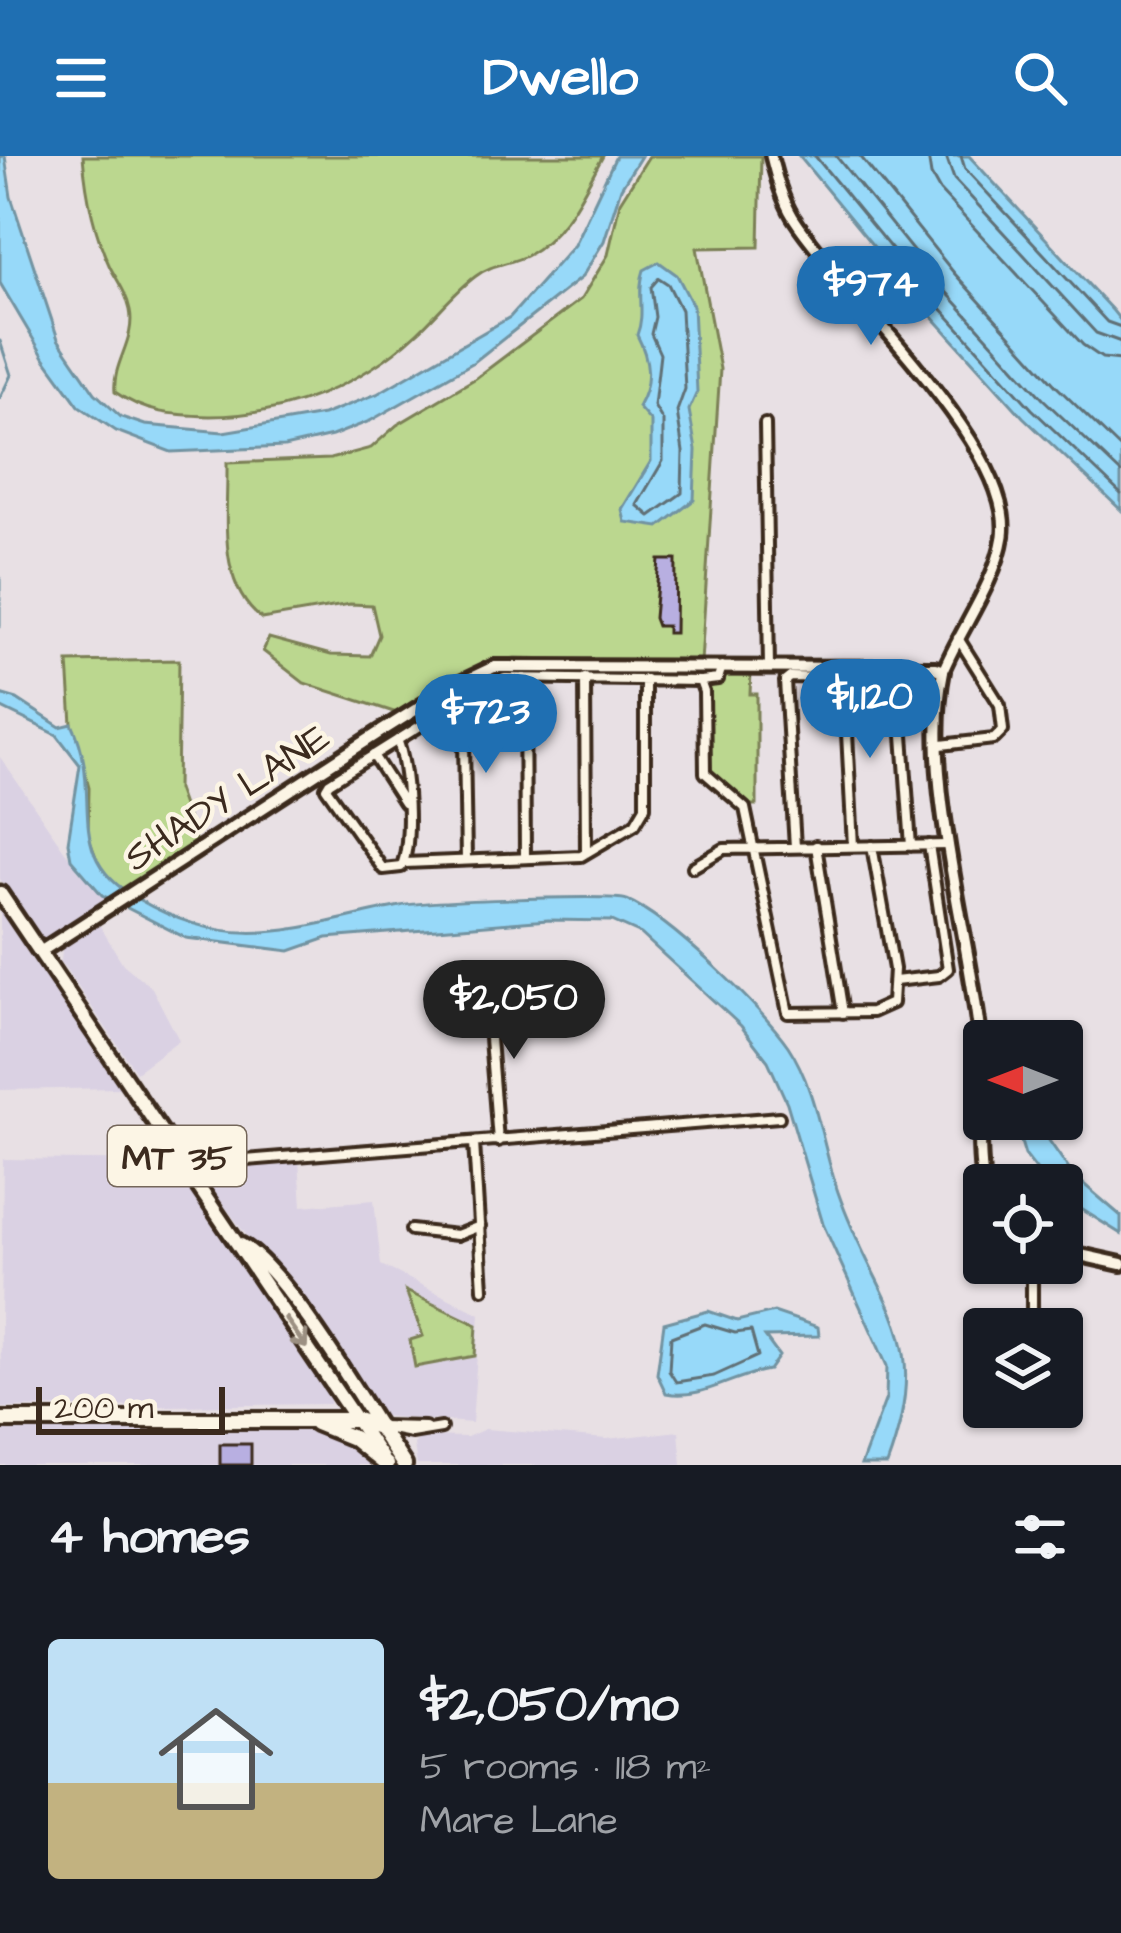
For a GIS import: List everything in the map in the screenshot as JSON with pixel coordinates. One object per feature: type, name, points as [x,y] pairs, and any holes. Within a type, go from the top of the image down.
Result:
[{"type":"highway","points":[[307,1418],[404,1465]]},
{"type":"highway","points":[[0,1420],[357,1420],[379,1426],[390,1458]]},
{"type":"highway","points":[[390,1458],[396,1436],[403,1432]]},
{"type":"main road","name":"SHADY LANE","points":[[40,952],[377,734],[494,667],[927,666],[943,670]]},
{"type":"main road","points":[[943,670],[941,745],[950,845],[981,1044],[984,1164]]},
{"type":"main road","name":"MT 35","points":[[0,893],[240,1244],[245,1261],[357,1420],[390,1458]]},
{"type":"main road","name":"MT 35","points":[[240,1244],[255,1253],[302,1314],[379,1426]]},
{"type":"main road","points":[[1083,1256],[1121,1264]]},
{"type":"street","points":[[771,156],[792,215],[968,438],[996,486],[1004,515],[1001,544],[943,670]]},
{"type":"street","points":[[764,424],[769,666]]},
{"type":"street","points":[[941,745],[994,739],[1003,730],[1000,705],[958,638]]},
{"type":"street","points":[[645,679],[643,813],[635,824],[586,854],[404,863],[383,869],[326,792],[328,783],[497,679],[585,678],[645,679],[700,681],[718,679],[722,667]]},
{"type":"street","points":[[795,847],[785,681],[790,677],[894,678],[901,686],[911,845]]},
{"type":"street","points":[[844,677],[853,846]]},
{"type":"street","points":[[524,678],[525,858]]},
{"type":"street","points":[[585,678],[586,854]]},
{"type":"street","points":[[700,681],[705,772],[742,802],[755,847],[785,1011],[843,1013],[886,1007],[894,998],[872,846]]},
{"type":"street","points":[[454,705],[464,740],[466,860]]},
{"type":"street","points":[[377,734],[385,748]]},
{"type":"street","points":[[397,740],[406,772],[404,863]]},
{"type":"street","points":[[373,755],[404,805]]},
{"type":"street","points":[[895,981],[939,976],[948,970],[929,845]]},
{"type":"street","points":[[694,867],[724,849],[950,845]]},
{"type":"street","points":[[816,846],[843,1013]]},
{"type":"street","points":[[486,987],[498,1141]]},
{"type":"street","points":[[188,1171],[221,1162],[779,1117]]},
{"type":"street","points":[[474,1143],[483,1288]]},
{"type":"street","points":[[411,1230],[457,1235],[481,1225]]},
{"type":"street","points":[[379,1426],[441,1428],[403,1432],[379,1426]]},
{"type":"shaded area","points":[[0,757],[78,870],[111,900],[43,941],[0,879]]},
{"type":"shaded area","points":[[0,910],[123,1088],[0,1090]]},
{"type":"shaded area","points":[[97,921],[123,964],[152,988],[179,1040],[136,1072],[61,962],[62,948]]},
{"type":"shaded area","points":[[3,1159],[170,1161],[330,1391],[330,1404],[0,1408]]},
{"type":"shaded area","points":[[299,1160],[302,1206],[374,1200],[381,1265],[480,1314],[472,1423],[380,1416],[201,1174],[206,1167]]},
{"type":"shaded area","points":[[328,1423],[355,1430],[378,1465],[0,1465],[0,1427]]},
{"type":"shaded area","points":[[485,1429],[607,1439],[679,1431],[682,1465],[417,1465],[414,1444],[422,1436],[467,1437]]},
{"type":"green space","points":[[83,156],[603,156],[572,212],[552,237],[526,256],[476,276],[417,333],[371,368],[294,404],[210,416],[160,412],[115,392],[130,331],[130,310],[95,227]]},
{"type":"green space","points":[[649,156],[761,156],[759,247],[697,248],[720,369],[701,662],[515,658],[483,663],[397,713],[304,683],[263,651],[269,638],[331,655],[370,656],[379,635],[372,605],[350,604],[262,619],[247,604],[231,568],[227,463],[330,459],[371,448],[397,425],[476,378],[581,299],[608,255],[620,202]]},
{"type":"green space","points":[[179,660],[177,789],[197,845],[125,890],[104,878],[88,836],[89,788],[72,724],[68,662]]},
{"type":"green space","points":[[726,671],[751,672],[750,694],[757,694],[757,805],[750,805],[710,776],[708,687],[724,682]]},
{"type":"green space","points":[[406,1291],[477,1325],[475,1356],[415,1367],[410,1340],[423,1336]]},
{"type":"water","points":[[0,156],[5,156],[11,197],[58,339],[95,393],[121,417],[145,425],[223,432],[323,415],[377,394],[510,317],[574,245],[616,156],[641,156],[621,188],[604,241],[582,277],[474,362],[370,421],[332,436],[284,447],[171,452],[116,431],[79,406],[0,283]]},
{"type":"water","points":[[799,156],[969,156],[1113,311],[1121,321],[1121,510],[1023,417],[921,304]]},
{"type":"water","points":[[659,262],[677,275],[693,306],[697,392],[689,410],[696,450],[694,500],[659,527],[625,522],[622,509],[651,461],[651,422],[638,407],[648,371],[637,335],[644,270]]},
{"type":"water","points":[[0,694],[17,699],[60,727],[72,724],[85,775],[91,843],[99,863],[138,899],[174,917],[206,927],[268,932],[416,904],[614,898],[645,910],[690,944],[775,1030],[805,1080],[838,1192],[896,1322],[904,1351],[901,1420],[887,1465],[861,1465],[886,1398],[887,1366],[823,1224],[787,1103],[768,1061],[741,1026],[641,934],[612,921],[548,920],[327,938],[290,951],[186,938],[102,895],[71,859],[68,842],[80,765],[57,735],[0,707]]},
{"type":"water","points":[[1020,1140],[1049,1140],[1065,1164],[1032,1164]]},
{"type":"water","points":[[1083,1184],[1121,1216],[1121,1234],[1083,1210]]},
{"type":"water","points":[[708,1311],[737,1321],[774,1312],[818,1327],[819,1336],[765,1337],[779,1356],[769,1370],[693,1393],[666,1393],[657,1374],[664,1323]]},
{"type":"building","points":[[659,560],[676,560],[675,633],[667,633],[667,626],[657,626],[654,618]]},
{"type":"building","points":[[220,1444],[251,1444],[251,1465],[220,1465]]},
{"type":"waterway","points":[[0,341],[11,375],[0,398]]},
{"type":"waterway","points":[[0,578],[0,626]]}]
